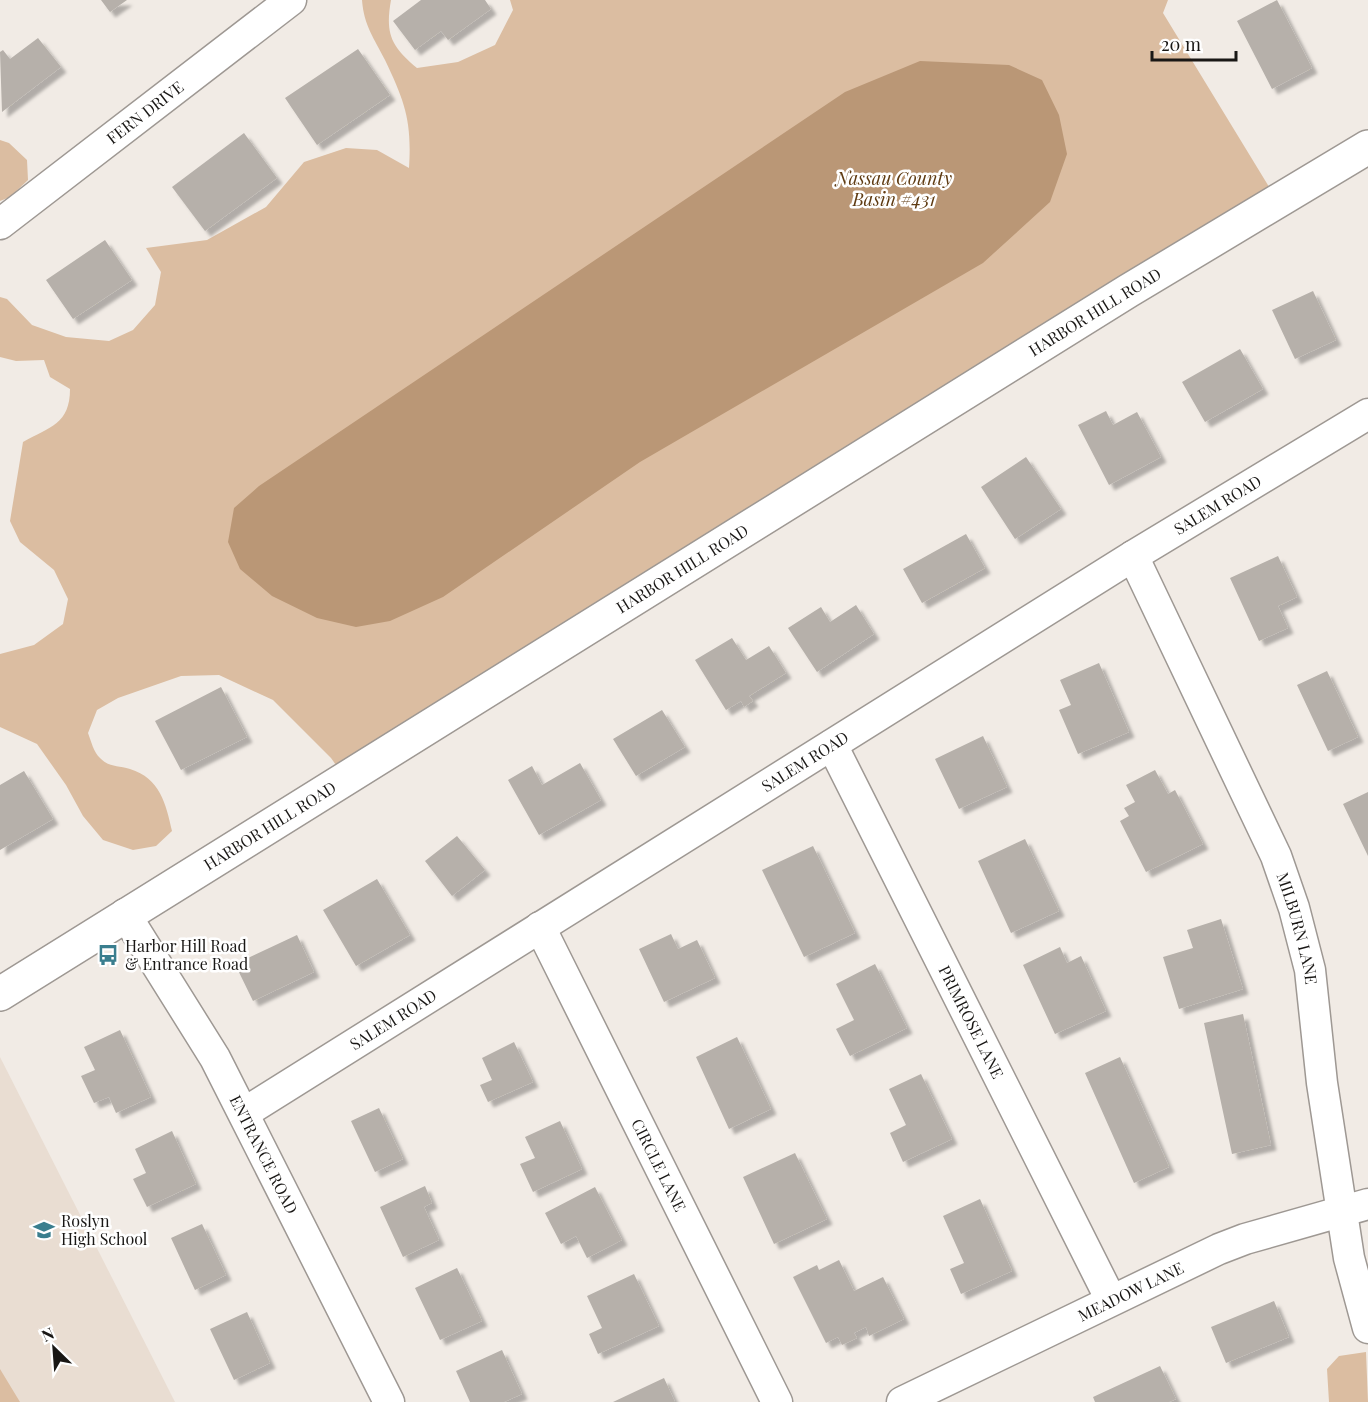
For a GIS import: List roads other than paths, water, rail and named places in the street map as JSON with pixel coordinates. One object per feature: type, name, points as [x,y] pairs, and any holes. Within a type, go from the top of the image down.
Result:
[{"type":"street","name":"FERN DRIVE","points":[[0,224],[291,0]]},
{"type":"street","name":"HARBOR HILL ROAD","points":[[0,994],[1128,291],[1368,147]]},
{"type":"street","name":"SALEM ROAD","points":[[244,1113],[1133,556],[1368,414]]},
{"type":"street","name":"MILBURN LANE","points":[[1133,556],[1276,856],[1294,908],[1310,970],[1322,1083],[1355,1207],[1349,1258],[1368,1328]]},
{"type":"street","name":"PRIMROSE LANE","points":[[832,745],[1111,1300]]},
{"type":"street","name":"ENTRANCE ROAD","points":[[125,914],[190,1016],[244,1113],[389,1402]]},
{"type":"street","name":"CIRCLE LANE","points":[[540,927],[777,1402]]},
{"type":"street","name":"MEADOW LANE","points":[[902,1402],[1111,1300],[1245,1239],[1355,1207]]},
{"type":"water","name":"Nassau County Basin #431","points":[[920,61],[1009,65],[1042,80],[1059,115],[1067,154],[1050,202],[983,263],[640,462],[443,597],[390,621],[356,627],[317,618],[272,596],[240,569],[228,542],[234,508],[259,486],[845,92]]},
{"type":"place","name":"Harbor Hill Road & Entrance Road","points":[[108,955]]},
{"type":"place","name":"Roslyn High School","points":[[44,1230]]}]
